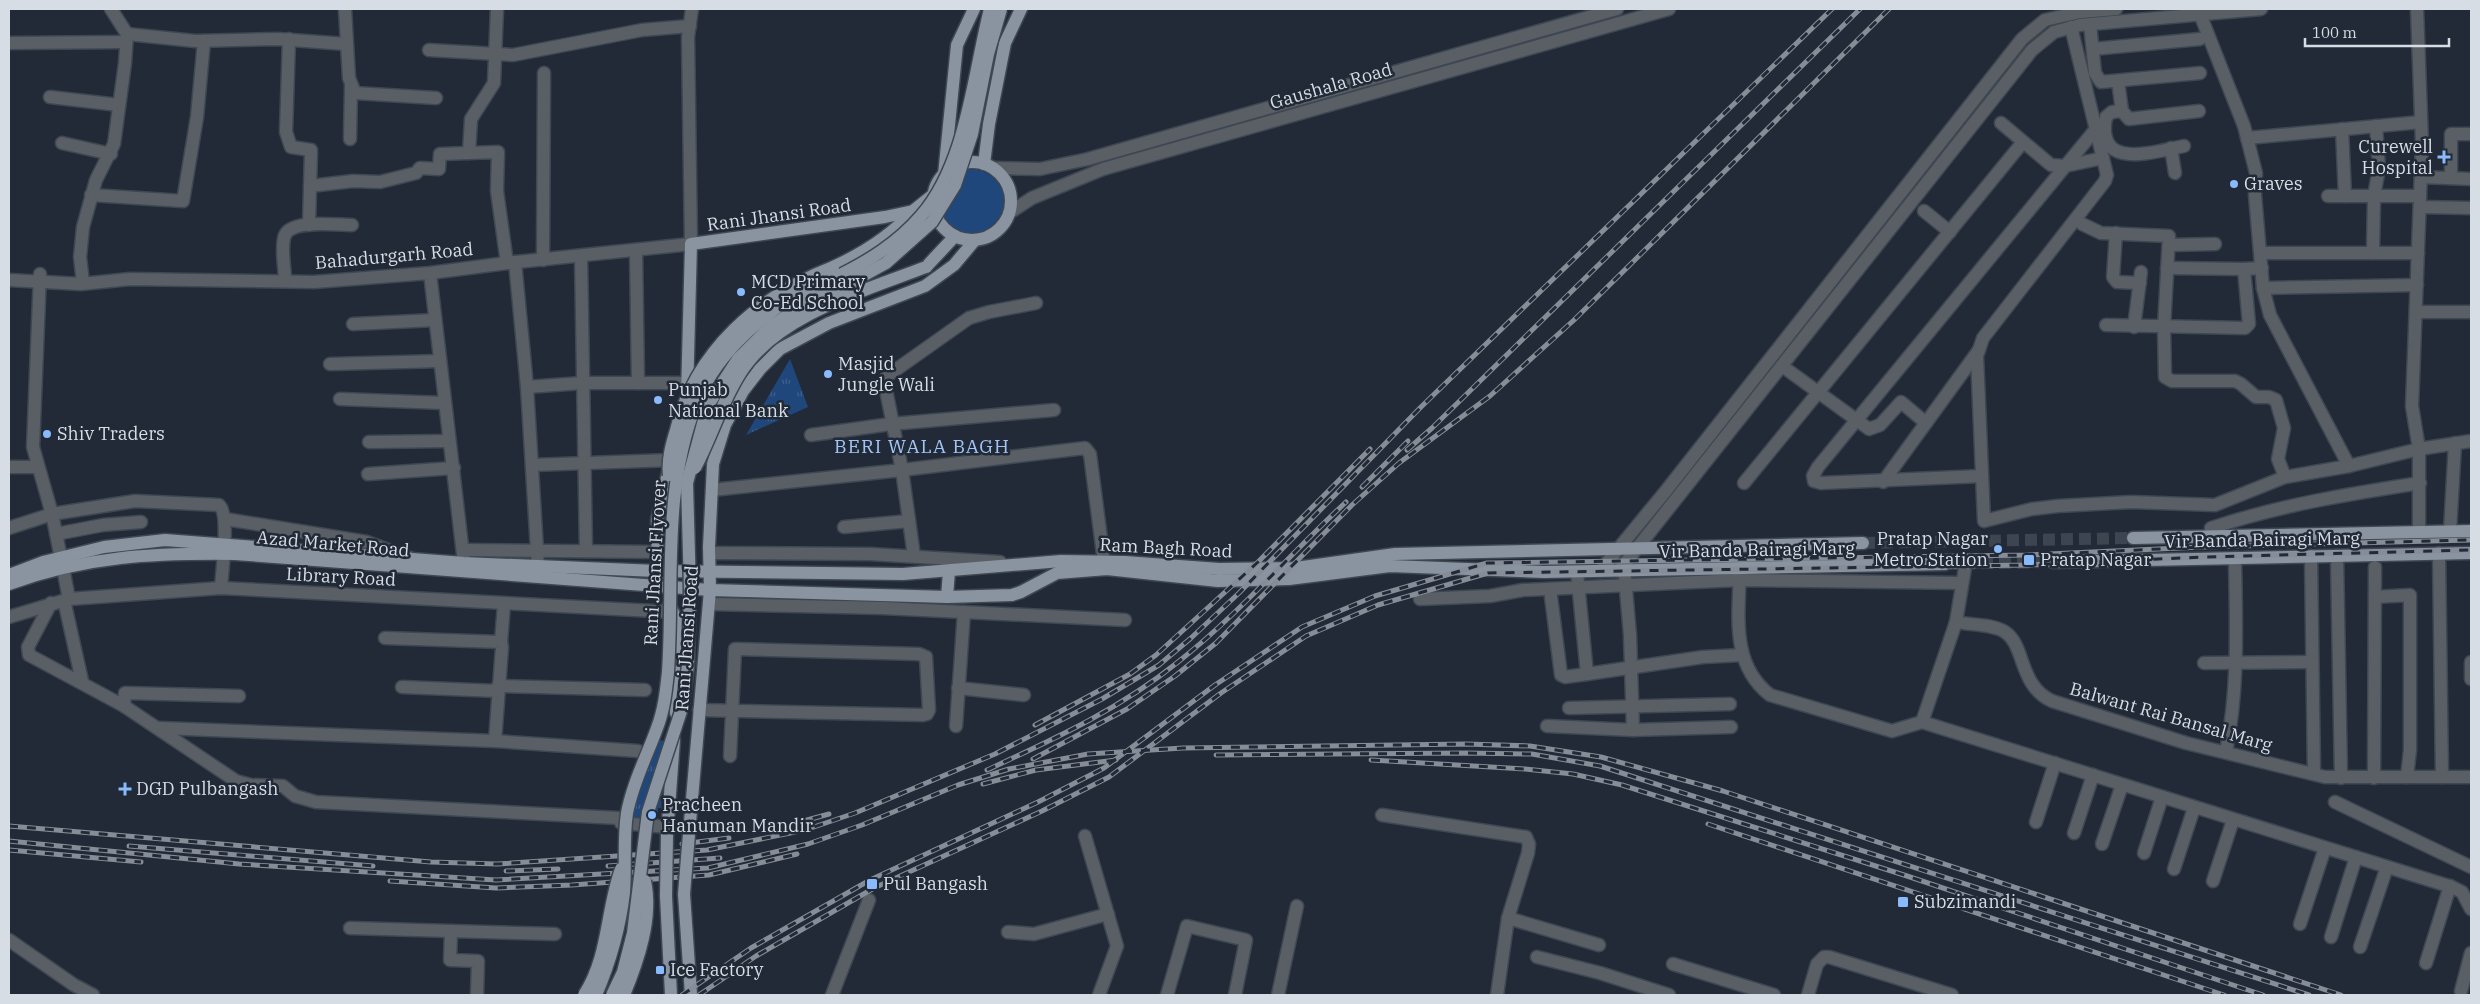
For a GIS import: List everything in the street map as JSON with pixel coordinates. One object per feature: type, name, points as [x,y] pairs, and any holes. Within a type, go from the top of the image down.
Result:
[{"type":"main road","points":[[944,175],[957,45],[974,9]]},
{"type":"main road","name":"Rani Jhansi Flyover","points":[[596,995],[608,966],[619,926],[624,892],[627,814],[636,780],[662,713],[666,682],[670,526],[677,466],[697,401],[727,353],[761,320],[795,296],[880,254],[922,215],[944,180],[963,131],[990,9]]},
{"type":"main road","name":"Rani Jhansi Flyover","points":[[612,995],[623,972],[633,933],[648,812],[678,725],[688,665],[690,590],[687,483],[708,406],[738,359],[770,328],[801,306],[886,263],[932,222],[955,185],[972,134],[988,54],[1001,9]]},
{"type":"main road","points":[[988,166],[988,124],[1005,43],[1021,9]]},
{"type":"main road","points":[[963,163],[988,166],[1007,183],[1011,195],[1010,213],[998,230],[987,237],[975,240],[955,236],[941,224],[935,213],[934,194],[944,175],[952,168],[963,163]]},
{"type":"main road","name":"Rani Jhansi Road","points":[[671,995],[666,896],[667,831],[678,693],[678,622],[658,585],[657,520],[688,387],[691,244],[885,217],[913,211],[934,194]]},
{"type":"main road","points":[[674,494],[669,471],[675,432],[686,398],[706,362],[742,320],[768,301],[793,284],[868,250],[895,229],[913,211]]},
{"type":"main road","points":[[687,483],[704,450],[718,415],[742,370],[770,341],[816,309],[926,267],[955,236]]},
{"type":"main road","name":"Rani Jhansi Road","points":[[691,995],[684,894],[710,590],[713,464],[724,425],[743,391],[760,369],[780,349],[829,323],[925,286],[954,265],[975,240]]},
{"type":"main road","points":[[688,387],[724,425]]},
{"type":"main road","name":"Vir Banda Bairagi Marg","points":[[2133,538],[2211,532],[2471,531]]},
{"type":"main road","name":"Azad Market Road","points":[[9,584],[104,548],[165,540],[223,549],[710,590]]},
{"type":"main road","name":"Vir Banda Bairagi Marg","points":[[1619,548],[1863,543]]},
{"type":"main road","name":"Ram Bagh Road","points":[[710,590],[947,597],[1012,595],[1021,592],[1059,567],[1104,562],[1219,569],[1296,568],[1395,554],[1619,548]]},
{"type":"main road","name":"Azad Market Road","points":[[223,549],[412,558],[464,563],[657,571]]},
{"type":"main road","name":"Vir Banda Bairagi Marg","points":[[2053,562],[2471,553]]},
{"type":"main road","name":"Azad Market Road","points":[[9,575],[42,562],[62,563]]},
{"type":"main road","name":"Ram Bagh Road","points":[[657,571],[903,574],[1032,564],[1107,569],[1218,581],[1289,579],[1390,566],[1577,572],[1600,571]]},
{"type":"main road","name":"Vir Banda Bairagi Marg","points":[[1600,571],[1739,574],[1945,564]]},
{"type":"main road","points":[[947,597],[949,571]]},
{"type":"main road","points":[[584,995],[603,950],[613,890],[625,859]]},
{"type":"main road","points":[[624,995],[637,959],[645,923],[647,890],[641,866]]},
{"type":"street","points":[[82,280],[81,237],[91,195],[99,175],[111,154],[119,105],[126,38],[111,9]]},
{"type":"street","points":[[469,153],[471,119],[494,83],[497,9]]},
{"type":"street","points":[[691,244],[690,26],[692,9]]},
{"type":"street","points":[[988,166],[1040,169],[1059,166],[1617,9]]},
{"type":"street","name":"Gaushala Road","points":[[1010,213],[1032,198],[1103,169],[1669,9]]},
{"type":"street","points":[[1600,571],[1775,353],[2022,39],[2044,14],[2116,9]]},
{"type":"street","points":[[1633,730],[1626,584],[1622,571],[1638,547],[2032,50],[2054,32],[2090,24],[2261,9]]},
{"type":"street","points":[[2417,9],[2421,177],[2412,406],[2419,449],[2418,532]]},
{"type":"street","points":[[344,10],[348,78],[355,93],[360,95],[436,98]]},
{"type":"street","points":[[2044,14],[2054,32]]},
{"type":"street","points":[[2200,14],[2247,138],[2256,173],[2255,195],[2262,253],[2263,288],[2270,315],[2349,466]]},
{"type":"street","points":[[2090,24],[2097,79],[2101,82],[2200,73]]},
{"type":"street","points":[[428,50],[495,55],[527,54],[642,30],[690,26]]},
{"type":"street","points":[[2071,28],[2107,175],[2105,181],[1984,338],[1980,348],[1978,356],[1984,521],[2050,506],[2131,502],[2215,504],[2285,477],[2349,466],[2419,449],[2471,441]]},
{"type":"street","points":[[9,43],[126,38],[204,41],[289,39],[346,44]]},
{"type":"street","points":[[289,39],[286,132],[291,147],[311,150],[309,225]]},
{"type":"street","points":[[2093,49],[2200,39]]},
{"type":"street","points":[[91,195],[184,202],[197,117],[204,41]]},
{"type":"street","points":[[543,260],[544,73]]},
{"type":"street","points":[[2118,81],[2122,111],[2129,119],[2135,120],[2199,111]]},
{"type":"street","points":[[350,139],[351,86]]},
{"type":"street","points":[[50,97],[119,105]]},
{"type":"street","points":[[2122,111],[2112,112],[2106,117],[2104,126],[2107,142],[2112,150],[2123,155],[2177,147],[2175,173]]},
{"type":"street","points":[[2247,138],[2421,122]]},
{"type":"street","points":[[2001,123],[2051,166],[2065,166],[2103,158]]},
{"type":"street","points":[[2373,253],[2374,196],[2379,168],[2376,126]]},
{"type":"street","points":[[2342,129],[2345,196]]},
{"type":"street","points":[[1982,476],[1883,482],[1821,483],[1814,481],[1813,476],[1818,467],[2095,130]]},
{"type":"street","points":[[2451,178],[2452,134],[2471,134]]},
{"type":"street","points":[[1744,483],[2023,142]]},
{"type":"street","points":[[62,143],[111,154]]},
{"type":"street","points":[[310,186],[362,181],[380,182],[416,173],[420,168],[439,170],[440,154],[498,152],[497,191],[511,263],[528,387],[538,566]]},
{"type":"street","points":[[2421,177],[2471,179]]},
{"type":"street","points":[[2328,196],[2374,196],[2471,208]]},
{"type":"street","points":[[1924,211],[1950,232]]},
{"type":"street","points":[[2082,224],[2097,232],[2169,236],[2164,328],[2165,377],[2169,381],[2235,381],[2256,397],[2276,400],[2284,428],[2278,459],[2285,477]]},
{"type":"street","points":[[285,281],[284,245],[286,233],[293,226],[352,225]]},
{"type":"street","points":[[2116,234],[2113,277],[2117,282],[2140,277],[2134,327]]},
{"type":"street","name":"Bahadurgarh Road","points":[[9,280],[40,278],[314,282],[430,273],[691,244]]},
{"type":"street","points":[[2169,245],[2215,244]]},
{"type":"street","points":[[636,250],[638,382]]},
{"type":"street","points":[[2262,253],[2418,253]]},
{"type":"street","points":[[581,256],[586,551]]},
{"type":"street","points":[[2167,268],[2262,268]]},
{"type":"street","points":[[2106,325],[2164,328],[2248,326],[2244,269]]},
{"type":"street","name":"Bahadurgarh Road","points":[[9,272],[40,278]]},
{"type":"street","points":[[430,273],[444,403],[464,550],[464,563]]},
{"type":"street","points":[[40,278],[33,447],[52,514],[82,681]]},
{"type":"street","points":[[2263,288],[2417,285]]},
{"type":"street","points":[[914,556],[902,470],[891,424],[885,385],[890,372],[969,318],[1036,303]]},
{"type":"street","points":[[2416,312],[2471,312]]},
{"type":"street","points":[[353,324],[435,320]]},
{"type":"street","points":[[1883,482],[1980,348]]},
{"type":"street","points":[[1775,353],[1818,393],[1869,429],[1876,428],[1901,402],[1926,423]]},
{"type":"street","points":[[330,364],[440,361]]},
{"type":"street","points":[[528,387],[582,383],[638,382],[688,387]]},
{"type":"street","points":[[340,399],[444,403]]},
{"type":"street","points":[[812,435],[891,424],[1054,410]]},
{"type":"street","points":[[369,442],[449,441]]},
{"type":"street","points":[[2450,532],[2455,443]]},
{"type":"street","points":[[712,490],[1085,448],[1090,454],[1104,562]]},
{"type":"street","points":[[532,465],[671,460]]},
{"type":"street","points":[[9,468],[38,467]]},
{"type":"street","points":[[368,474],[454,468]]},
{"type":"street","points":[[2211,532],[2250,515],[2314,499],[2420,483]]},
{"type":"street","points":[[9,528],[52,514],[99,506],[158,501],[219,505],[222,508],[225,519],[221,588]]},
{"type":"street","points":[[2211,532],[2215,504]]},
{"type":"street","points":[[225,519],[367,542],[412,558]]},
{"type":"street","points":[[844,527],[909,520]]},
{"type":"street","points":[[56,534],[103,525],[141,522]]},
{"type":"street","points":[[464,550],[657,552]]},
{"type":"street","points":[[710,553],[914,556],[1032,564]]},
{"type":"street","points":[[2439,553],[2442,777]]},
{"type":"street","points":[[2311,556],[2314,773]]},
{"type":"street","points":[[2337,556],[2341,778]]},
{"type":"street","points":[[2226,752],[2234,708],[2237,663],[2235,558]]},
{"type":"street","points":[[2374,567],[2374,778]]},
{"type":"street","points":[[1922,722],[1956,622],[1965,568]]},
{"type":"street","points":[[1577,572],[1587,674]]},
{"type":"street","points":[[1420,599],[1482,596],[1513,590],[1578,588],[1739,574],[1962,583]]},
{"type":"street","points":[[1739,574],[1739,642],[1742,655],[1760,687],[1770,695],[1892,731],[1922,722],[2450,886],[2462,892],[2471,909]]},
{"type":"street","name":"Library Road","points":[[9,618],[51,603],[67,600],[221,588],[673,612]]},
{"type":"street","points":[[1550,589],[1561,675],[1565,677],[1703,657],[1742,655]]},
{"type":"street","points":[[2375,597],[2410,595],[2410,750],[2407,777]]},
{"type":"street","points":[[51,603],[28,646],[28,652],[82,681],[160,728],[236,781],[248,785],[283,786],[295,796],[308,801],[618,818],[621,823],[667,831]]},
{"type":"street","points":[[494,741],[504,604]]},
{"type":"street","points":[[709,604],[964,612],[1125,620]]},
{"type":"street","points":[[956,726],[964,612]]},
{"type":"street","name":"Balwant Rai Bansal Marg","points":[[1956,622],[2006,633],[2013,642],[2032,687],[2044,697],[2186,743],[2341,778],[2471,777]]},
{"type":"street","points":[[385,638],[501,642]]},
{"type":"street","points":[[700,710],[734,710],[927,714],[926,657],[919,654],[735,649],[734,710],[730,756]]},
{"type":"street","points":[[2204,663],[2312,662]]},
{"type":"street","points":[[2471,662],[2471,679]]},
{"type":"street","points":[[402,687],[644,690]]},
{"type":"street","points":[[958,688],[1024,694]]},
{"type":"street","points":[[124,706],[125,693],[239,696]]},
{"type":"street","points":[[1569,708],[1730,704]]},
{"type":"street","points":[[1547,726],[1633,730],[1731,727]]},
{"type":"street","points":[[160,728],[494,741],[638,751]]},
{"type":"street","points":[[2036,822],[2055,763]]},
{"type":"street","points":[[2074,833],[2093,775]]},
{"type":"street","points":[[2102,844],[2122,785]]},
{"type":"street","points":[[2144,853],[2162,797]]},
{"type":"street","points":[[2335,802],[2471,867]]},
{"type":"street","points":[[2174,869],[2194,808]]},
{"type":"street","points":[[1382,815],[1526,837],[1529,844],[1528,853],[1508,918],[1497,995]]},
{"type":"street","points":[[2213,881],[2233,820]]},
{"type":"street","points":[[1085,836],[1117,946],[1099,995]]},
{"type":"street","points":[[2300,924],[2325,848]]},
{"type":"street","points":[[2331,936],[2356,858]]},
{"type":"street","points":[[2360,947],[2387,867]]},
{"type":"street","points":[[2426,963],[2450,886]]},
{"type":"street","points":[[832,995],[869,900]]},
{"type":"street","points":[[1278,995],[1297,906]]},
{"type":"street","points":[[1008,932],[1034,934],[1108,914]]},
{"type":"street","points":[[1508,918],[1599,945]]},
{"type":"street","points":[[1167,995],[1187,926],[1246,940],[1234,995]]},
{"type":"street","points":[[350,928],[555,934]]},
{"type":"street","points":[[451,931],[450,960],[478,961],[477,995]]},
{"type":"street","points":[[9,940],[74,985],[93,995]]},
{"type":"street","points":[[2461,991],[2471,953]]},
{"type":"street","points":[[1537,957],[1600,973],[1666,995]]},
{"type":"street","points":[[1808,995],[1817,964],[1824,957],[1952,995]]},
{"type":"street","points":[[1673,964],[1774,995]]},
{"type":"green space","points":[[964,170],[981,171],[991,176],[997,181],[1004,195],[1004,208],[998,219],[988,228],[976,233],[963,232],[951,226],[941,211]]},
{"type":"green space","points":[[790,359],[808,407],[746,435]]},
{"type":"green space","points":[[649,739],[667,741],[661,808],[658,808],[658,812],[643,811],[642,818],[620,817],[627,787]]},
{"type":"tunnel","points":[[1863,543],[2133,538]]},
{"type":"tunnel","points":[[1945,564],[2053,562]]},
{"type":"railway","points":[[9,826],[431,862],[497,864],[707,850],[805,830],[855,813],[995,754],[1102,699],[1159,665],[1191,638],[1239,593],[1421,407],[1832,9]]},
{"type":"railway","points":[[1407,450],[1432,428],[1860,9]]},
{"type":"railway","points":[[1033,759],[1127,709],[1175,676],[1216,643],[1352,505],[1399,463],[1490,396],[1574,320],[1889,9]]},
{"type":"railway","points":[[1362,487],[1408,441]]},
{"type":"railway","points":[[1035,725],[1130,674],[1156,655],[1258,562],[1370,449]]},
{"type":"railway","points":[[987,770],[1086,722],[1156,679],[1222,624],[1346,502]]},
{"type":"railway","points":[[682,995],[751,948],[870,880],[1038,802],[1104,768],[1215,685],[1302,627],[1375,596],[1487,563],[2028,555],[2202,547],[2471,540]]},
{"type":"railway","points":[[699,995],[756,956],[874,888],[1042,811],[1109,777],[1221,693],[1306,636],[1378,605],[1488,573],[2029,565],[2203,557],[2471,550]]},
{"type":"railway","points":[[9,841],[239,864],[496,880],[708,868],[808,844],[862,825],[958,785],[1009,769],[1088,754],[1183,748],[1466,744],[1530,746],[1601,757],[1723,791],[2341,995]]},
{"type":"railway","points":[[1216,755],[1532,754],[1600,766],[2309,995]]},
{"type":"railway","points":[[983,784],[1036,770],[1116,760]]},
{"type":"railway","points":[[1371,760],[1525,769],[1573,774],[1622,785],[1907,876],[2263,995]]},
{"type":"railway","points":[[778,828],[829,814]]},
{"type":"railway","points":[[1708,824],[2224,995]]},
{"type":"railway","points":[[682,844],[729,838]]},
{"type":"railway","points":[[129,846],[373,866]]},
{"type":"railway","points":[[9,850],[141,862]]},
{"type":"railway","points":[[390,881],[496,888],[572,885],[709,875],[797,854]]},
{"type":"railway","points":[[608,866],[720,858]]},
{"type":"railway","points":[[506,871],[558,869]]},
{"type":"place","name":"Curewell Hospital","points":[[2444,157]]},
{"type":"place","name":"Graves","points":[[2234,184]]},
{"type":"place","name":"MCD Primary Co-Ed School","points":[[741,292]]},
{"type":"place","name":"Masjid Jungle Wali","points":[[828,374]]},
{"type":"place","name":"Punjab National Bank","points":[[658,400]]},
{"type":"place","name":"Shiv Traders","points":[[47,434]]},
{"type":"place","name":"Pratap Nagar Metro Station","points":[[1998,549]]},
{"type":"place","name":"Pratap Nagar","points":[[2029,560]]},
{"type":"place","name":"DGD Pulbangash","points":[[125,789]]},
{"type":"place","name":"Pracheen Hanuman Mandir","points":[[652,815]]},
{"type":"place","name":"Pul Bangash","points":[[872,884]]},
{"type":"place","name":"Subzimandi","points":[[1903,902]]},
{"type":"place","name":"Ice Factory","points":[[660,970]]},
{"type":"district","name":"BERI WALA BAGH","points":[[922,446]]}]
